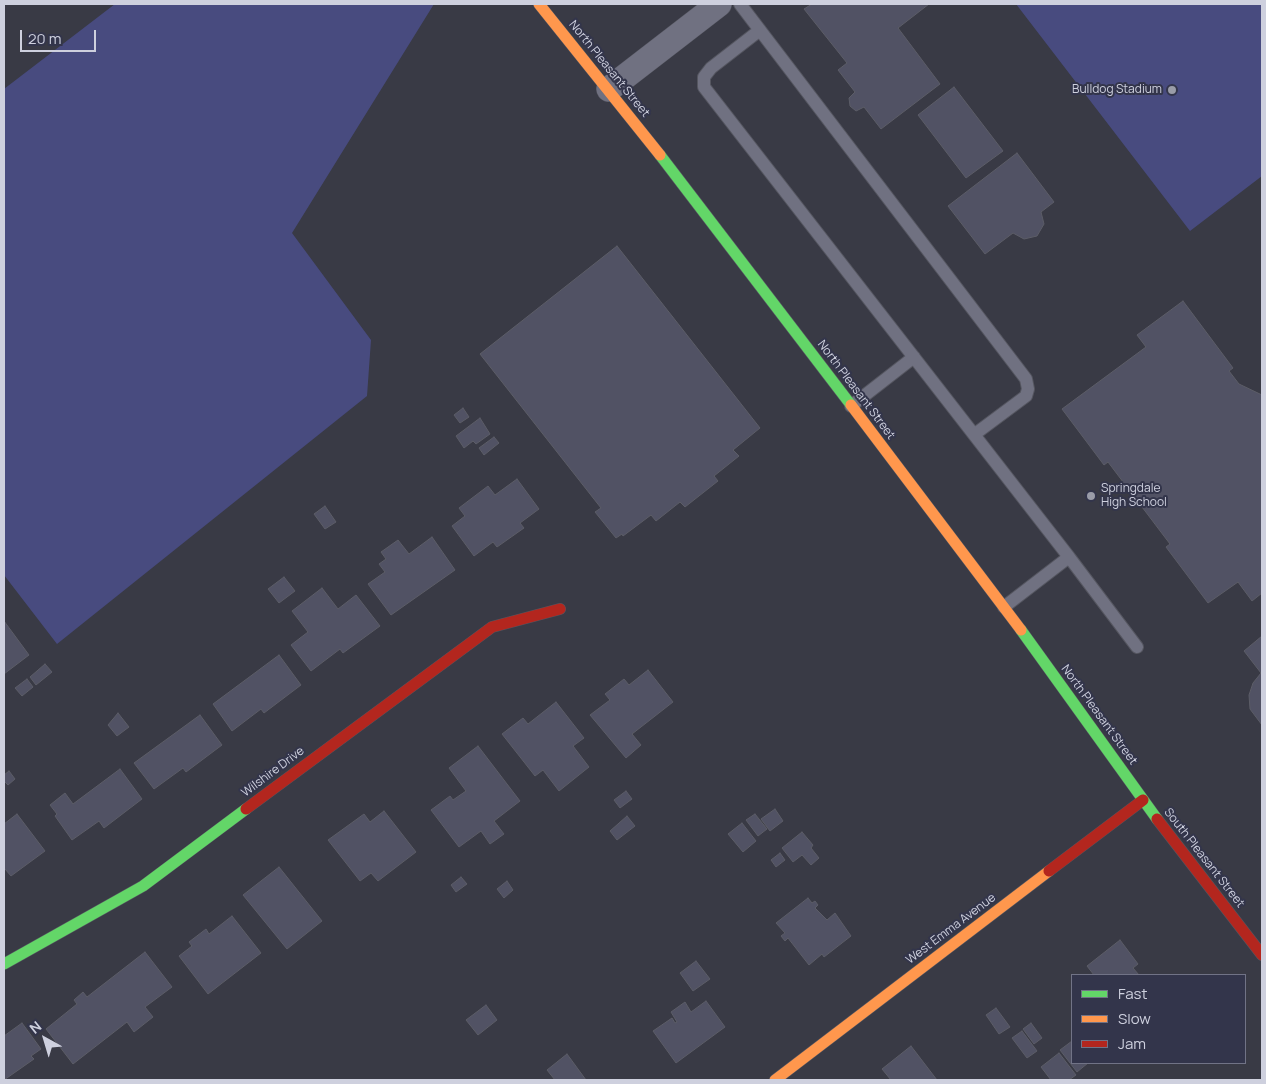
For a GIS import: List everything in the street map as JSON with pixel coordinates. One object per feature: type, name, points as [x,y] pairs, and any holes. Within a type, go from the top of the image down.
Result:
[{"type":"street","name":"North Pleasant Street","points":[[539,4],[609,89],[1004,607],[1143,800]]},
{"type":"street","points":[[609,89],[720,4]]},
{"type":"street","name":"Wilshire Drive","points":[[4,964],[143,886],[492,627],[560,609]]},
{"type":"street","name":"South Pleasant Street","points":[[1143,800],[1262,955]]},
{"type":"street","name":"West Emma Avenue","points":[[775,1080],[1143,800]]},
{"type":"lane","points":[[740,4],[1026,379],[1028,389],[1026,396],[975,434]]},
{"type":"lane","points":[[760,30],[711,68],[704,78],[704,87],[975,434],[1138,647]]},
{"type":"lane","points":[[851,406],[914,356]]},
{"type":"lane","points":[[1004,607],[1069,557]]},
{"type":"shaded area","points":[[115,4],[434,4],[292,233],[371,340],[367,396],[57,644],[4,575],[4,89]]},
{"type":"shaded area","name":"Bulldog Stadium","points":[[1016,4],[1262,4],[1262,176],[1190,231]]},
{"type":"building","points":[[812,4],[929,4],[898,28],[940,84],[881,129],[864,107],[856,111],[850,106],[849,98],[855,92],[838,70],[847,63],[804,9]]},
{"type":"building","points":[[954,87],[1003,151],[966,178],[918,115]]},
{"type":"building","points":[[1017,153],[1054,202],[1041,212],[1044,224],[1037,236],[1024,239],[1013,233],[985,254],[948,206]]},
{"type":"building","points":[[617,246],[760,428],[733,450],[739,456],[714,476],[718,481],[685,507],[680,502],[656,521],[651,515],[623,536],[622,534],[616,538],[595,512],[601,508],[480,354]]},
{"type":"building","points":[[1183,301],[1233,368],[1229,371],[1239,384],[1262,395],[1262,593],[1252,601],[1238,582],[1208,603],[1166,547],[1170,544],[1108,462],[1104,465],[1062,409],[1146,347],[1137,335]]},
{"type":"building","points":[[463,408],[469,417],[460,423],[454,415]]},
{"type":"building","points":[[480,418],[490,434],[476,444],[473,441],[464,448],[456,436]]},
{"type":"building","points":[[494,437],[499,443],[484,455],[479,448]]},
{"type":"building","points":[[517,479],[539,509],[520,523],[524,528],[497,547],[493,542],[474,556],[452,526],[465,516],[459,508],[488,486],[495,495]]},
{"type":"building","points":[[325,506],[336,522],[325,529],[314,514]]},
{"type":"building","points":[[432,537],[455,570],[391,615],[368,584],[385,572],[379,564],[386,559],[381,552],[398,540],[409,554]]},
{"type":"building","points":[[284,577],[295,591],[279,603],[268,589]]},
{"type":"building","points":[[322,588],[338,609],[356,595],[380,626],[343,653],[340,649],[311,671],[291,645],[308,632],[292,611]]},
{"type":"building","points":[[4,621],[29,655],[4,674]]},
{"type":"building","points":[[1262,636],[1262,725],[1250,709],[1249,695],[1253,683],[1261,673],[1244,651]]},
{"type":"building","points":[[279,655],[301,685],[264,713],[261,709],[232,731],[213,704]]},
{"type":"building","points":[[45,664],[52,672],[36,685],[30,677]]},
{"type":"building","points":[[648,670],[673,702],[632,734],[641,745],[626,758],[590,715],[610,700],[605,694],[624,679],[629,685]]},
{"type":"building","points":[[27,679],[33,687],[22,696],[15,688]]},
{"type":"building","points":[[556,702],[584,738],[573,746],[589,767],[559,791],[543,770],[535,776],[502,734],[523,718],[528,724]]},
{"type":"building","points":[[118,713],[129,727],[117,736],[108,725]]},
{"type":"building","points":[[200,715],[222,745],[186,772],[183,768],[154,789],[134,763]]},
{"type":"building","points":[[478,746],[520,801],[494,821],[504,834],[490,844],[481,831],[459,847],[431,810],[450,796],[453,800],[466,791],[449,768]]},
{"type":"building","points":[[120,769],[142,799],[104,828],[99,821],[72,840],[55,816],[57,814],[50,805],[65,793],[73,804]]},
{"type":"building","points":[[9,771],[15,779],[8,785],[4,781],[4,775]]},
{"type":"building","points":[[626,791],[632,799],[620,808],[614,800]]},
{"type":"building","points":[[775,809],[783,821],[770,831],[761,819]]},
{"type":"building","points":[[384,811],[416,852],[378,881],[371,873],[360,881],[328,840],[364,814],[370,822]]},
{"type":"building","points":[[17,814],[45,851],[11,876],[4,870],[4,824]]},
{"type":"building","points":[[755,814],[767,829],[758,836],[746,820]]},
{"type":"building","points":[[627,816],[635,826],[617,840],[610,831]]},
{"type":"building","points":[[742,823],[756,841],[743,852],[728,834]]},
{"type":"building","points":[[802,832],[813,845],[811,848],[819,858],[811,865],[802,855],[793,862],[782,848]]},
{"type":"building","points":[[780,853],[785,860],[776,867],[771,860]]},
{"type":"building","points":[[279,867],[322,921],[287,949],[243,895]]},
{"type":"building","points":[[461,877],[467,884],[456,892],[451,885]]},
{"type":"building","points":[[507,881],[513,890],[504,898],[497,889]]},
{"type":"building","points":[[808,898],[812,903],[815,901],[818,905],[815,908],[827,920],[835,913],[851,936],[824,957],[822,954],[809,965],[788,938],[785,941],[781,936],[785,933],[776,923]]},
{"type":"building","points":[[232,916],[261,953],[208,994],[179,956],[192,946],[189,942],[206,929],[209,934]]},
{"type":"building","points":[[1120,940],[1138,964],[1133,968],[1138,974],[1093,974],[1087,966]]},
{"type":"building","points":[[145,952],[172,987],[145,1007],[153,1017],[134,1032],[127,1022],[73,1064],[46,1029],[77,1004],[74,1000],[83,992],[87,997]]},
{"type":"building","points":[[696,961],[710,979],[693,991],[680,973]]},
{"type":"building","points":[[706,1001],[725,1027],[676,1063],[653,1031],[672,1018],[675,1023],[677,1022],[671,1012],[685,1002],[691,1012]]},
{"type":"building","points":[[486,1005],[497,1020],[478,1035],[466,1020]]},
{"type":"building","points":[[996,1008],[1010,1027],[999,1034],[986,1015]]},
{"type":"building","points":[[22,1023],[41,1049],[31,1056],[34,1059],[4,1080],[4,1036]]},
{"type":"building","points":[[1031,1023],[1042,1038],[1034,1044],[1023,1029]]},
{"type":"building","points":[[1022,1031],[1037,1051],[1027,1058],[1012,1038]]},
{"type":"building","points":[[1071,1042],[1071,1064],[1087,1064],[1077,1072],[1060,1050]]},
{"type":"building","points":[[911,1046],[937,1080],[891,1080],[882,1069]]},
{"type":"building","points":[[1059,1053],[1076,1075],[1069,1080],[1051,1080],[1041,1067]]},
{"type":"building","points":[[567,1054],[586,1080],[555,1080],[547,1070]]},
{"type":"traffic: fast","points":[[660,155],[851,405]]},
{"type":"traffic: fast","points":[[1021,630],[1157,819]]},
{"type":"traffic: fast","points":[[4,964],[143,886],[246,809]]},
{"type":"traffic: slow","points":[[539,4],[660,155]]},
{"type":"traffic: slow","points":[[851,405],[1021,630]]},
{"type":"traffic: slow","points":[[775,1080],[1049,871]]},
{"type":"traffic: jam","points":[[246,809],[492,627],[560,609]]},
{"type":"traffic: jam","points":[[1049,871],[1143,800]]},
{"type":"traffic: jam","points":[[1157,819],[1262,955]]},
{"type":"place","name":"Bulldog Stadium","points":[[1172,90]]},
{"type":"place","name":"Springdale High School","points":[[1091,496]]}]
